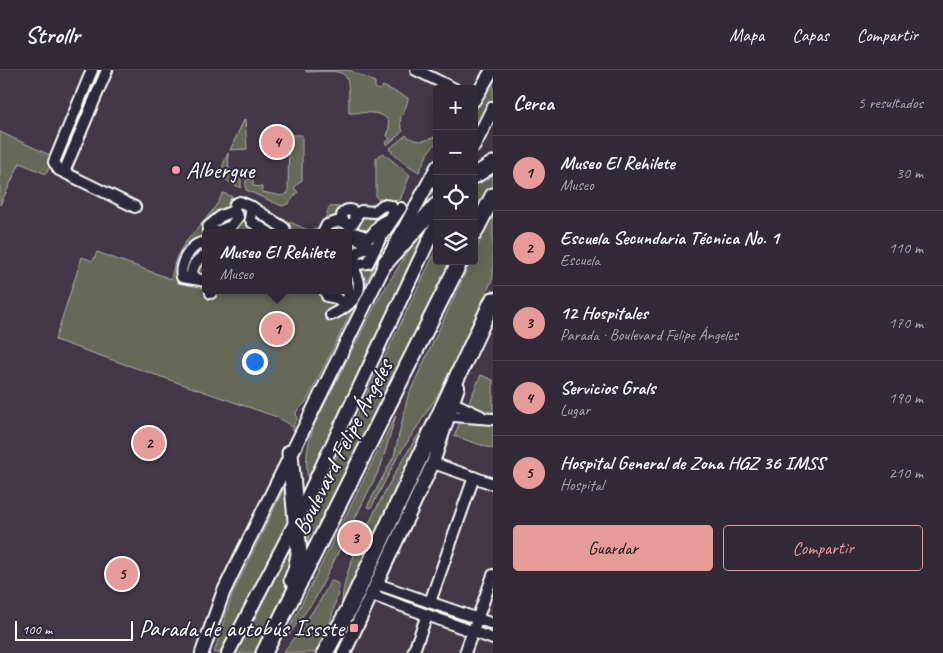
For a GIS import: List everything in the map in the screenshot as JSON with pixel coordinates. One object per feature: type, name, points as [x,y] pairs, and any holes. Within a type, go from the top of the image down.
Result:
[{"type":"highway","points":[[476,175],[493,164]]},
{"type":"highway","points":[[478,225],[493,196]]},
{"type":"highway","points":[[386,262],[433,209]]},
{"type":"highway","name":"Boulevard Felipe Ángeles","points":[[267,646],[458,265]]},
{"type":"highway","points":[[325,653],[348,612],[447,409],[466,360],[493,300]]},
{"type":"highway","points":[[267,646],[278,611],[296,570],[299,554],[290,453]]},
{"type":"main road","points":[[478,94],[492,70]]},
{"type":"main road","points":[[478,138],[493,108]]},
{"type":"main road","points":[[200,652],[223,593],[290,453],[386,262],[433,174]]},
{"type":"main road","points":[[228,653],[297,519],[433,231]]},
{"type":"main road","points":[[344,653],[433,463],[447,409]]},
{"type":"street","points":[[92,70],[54,162],[59,170],[135,207]]},
{"type":"street","points":[[64,172],[107,70]]},
{"type":"street","points":[[416,70],[447,85]]},
{"type":"street","points":[[224,229],[236,221],[238,217],[234,211],[235,204],[240,202],[252,207],[284,229]]},
{"type":"street","points":[[325,229],[327,225],[342,220],[342,215],[347,211],[353,212],[356,216],[361,211],[374,212],[383,206],[390,206],[392,208],[392,217],[381,223],[370,237],[357,232],[352,233]]},
{"type":"street","points":[[252,207],[250,218],[252,222],[263,229]]},
{"type":"street","points":[[352,267],[368,263],[380,239],[401,208]]},
{"type":"street","points":[[208,229],[208,226],[221,216],[234,211]]},
{"type":"street","points":[[352,239],[361,240],[370,247],[359,251],[352,258]]},
{"type":"street","points":[[197,281],[182,277],[182,267],[191,249],[196,244],[202,244]]},
{"type":"street","points":[[197,281],[192,274],[192,270],[195,263],[202,258]]},
{"type":"street","points":[[331,315],[344,310],[356,294],[359,287],[352,270]]},
{"type":"street","points":[[326,294],[342,303]]},
{"type":"street","points":[[339,294],[342,303]]},
{"type":"street","points":[[342,303],[349,298],[349,294]]},
{"type":"street","points":[[447,409],[490,419]]},
{"type":"street","points":[[433,463],[493,484]]},
{"type":"street","points":[[430,602],[474,477]]},
{"type":"street","points":[[465,653],[493,574]]},
{"type":"street","points":[[375,590],[430,602],[493,624]]},
{"type":"street","points":[[375,590],[427,615],[493,639]]},
{"type":"street","points":[[413,653],[427,615]]},
{"type":"green space","points":[[306,70],[349,70],[375,82],[375,88],[380,90],[383,86],[408,98],[400,121],[403,131],[387,145],[385,143],[390,139],[387,136],[389,127],[388,121],[384,116],[371,113],[349,113],[348,88],[345,76],[340,73],[306,72]]},
{"type":"green space","points":[[493,82],[493,103],[478,132],[478,106]]},
{"type":"green space","points":[[244,120],[247,149],[230,150]]},
{"type":"green space","points":[[0,132],[54,157],[46,174],[20,163],[0,205]]},
{"type":"green space","points":[[289,135],[302,135],[302,180],[294,188],[298,192],[288,204],[282,206],[246,190],[246,179],[253,179],[253,186],[262,187],[262,192],[282,196],[288,193]]},
{"type":"green space","points":[[406,135],[417,141],[433,138],[433,146],[419,172],[406,164],[389,149]]},
{"type":"green space","points":[[228,153],[229,174],[241,175],[241,188],[228,181],[222,175]]},
{"type":"green space","points":[[383,153],[410,175],[400,200],[381,202],[376,197],[376,158]]},
{"type":"green space","points":[[493,168],[493,185],[478,217],[478,178]]},
{"type":"green space","points":[[223,193],[306,229],[202,229],[202,294],[352,294],[352,229],[315,229],[325,220],[329,207],[409,205],[401,222],[389,236],[306,402],[296,412],[297,419],[293,426],[299,431],[297,436],[289,424],[277,417],[55,340],[82,257],[93,261],[97,252],[171,279],[176,259],[182,247],[213,210]]},
{"type":"green space","points":[[493,214],[493,278],[443,387],[397,458],[371,508],[367,507],[394,456],[408,396],[469,265],[478,265],[478,246]]},
{"type":"green space","points":[[431,215],[433,216],[433,224],[308,481],[307,452],[315,423],[379,298]]},
{"type":"green space","points":[[433,256],[433,265],[455,265],[307,560],[309,520],[312,508]]},
{"type":"green space","points":[[481,375],[493,380],[493,449],[454,436]]},
{"type":"green space","points":[[396,415],[381,466],[315,599],[287,637],[285,637]]},
{"type":"green space","points":[[422,429],[424,429],[342,606],[346,576],[357,548],[392,478]]},
{"type":"green space","points":[[290,476],[298,501],[281,543],[226,653],[214,653],[232,595]]},
{"type":"green space","points":[[298,532],[296,574],[259,653],[235,653]]},
{"type":"green space","points":[[331,580],[340,585],[329,627],[317,653],[283,653],[320,601]]},
{"type":"place","name":"Servicios Grals","points":[[277,142]]},
{"type":"place","name":"Albergue","points":[[176,170]]},
{"type":"place","name":"Museo El Rehilete","points":[[277,329]]},
{"type":"place","name":"Escuela Secundaria Técnica No. 1","points":[[149,443]]},
{"type":"place","name":"12 Hospitales","points":[[355,538]]},
{"type":"place","name":"Hospital General de Zona HGZ 36 IMSS","points":[[122,574]]},
{"type":"place","name":"Parada de autobús Issste","points":[[354,628]]}]
